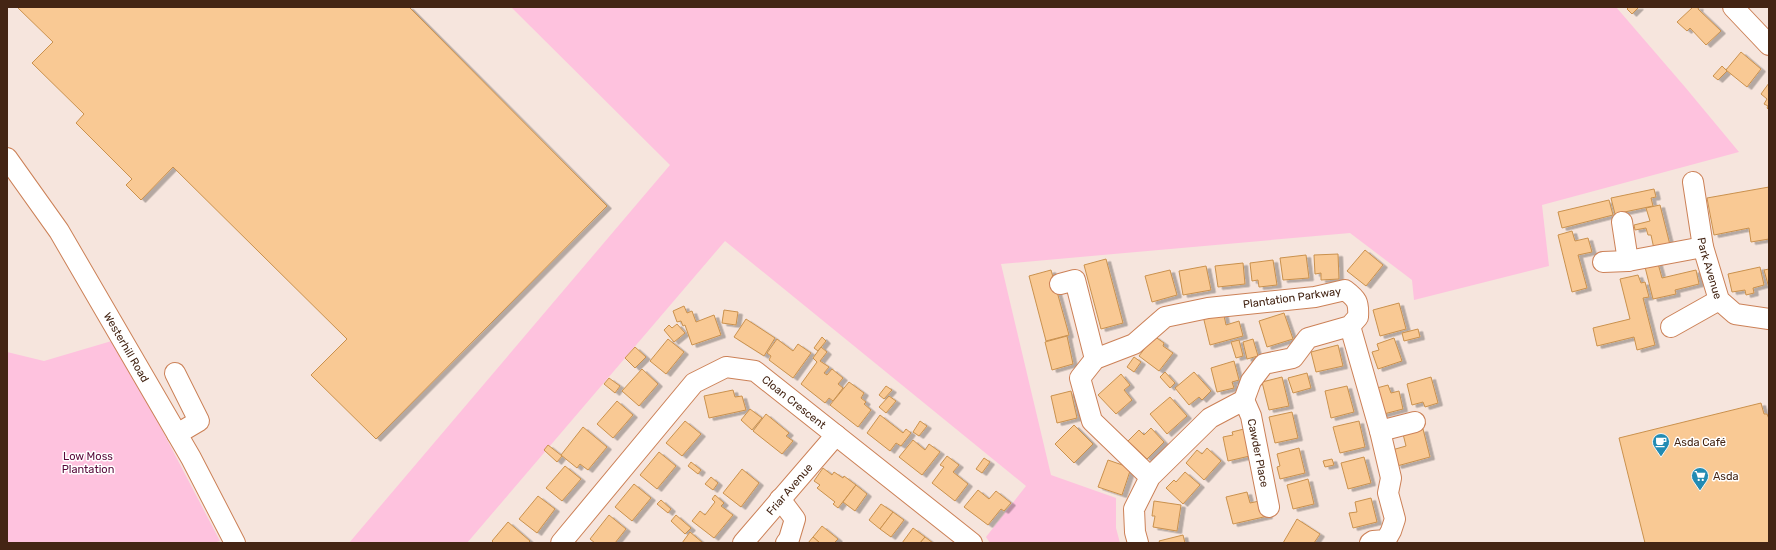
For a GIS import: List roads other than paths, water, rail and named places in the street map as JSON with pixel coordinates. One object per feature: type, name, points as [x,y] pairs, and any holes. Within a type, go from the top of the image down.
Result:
[{"type":"street","points":[[1743,10],[1769,45]]},
{"type":"street","name":"Westerhill Road","points":[[7,158],[59,231],[176,434],[235,543]]},
{"type":"street","name":"Park Avenue","points":[[1693,182],[1703,247],[1719,300],[1734,314],[1769,319]]},
{"type":"street","points":[[1622,222],[1628,261]]},
{"type":"street","points":[[1603,262],[1628,261],[1703,247]]},
{"type":"street","points":[[1060,284],[1075,280],[1095,359],[1080,378],[1092,421],[1150,477]]},
{"type":"street","name":"Plantation Parkway","points":[[1095,359],[1134,344],[1165,317],[1208,308],[1315,297],[1345,290],[1353,296],[1359,304],[1358,317],[1350,326]]},
{"type":"street","points":[[1671,326],[1719,300]]},
{"type":"street","points":[[1138,543],[1135,532],[1134,509],[1150,477],[1210,418],[1244,400],[1251,381],[1264,364],[1292,358],[1308,338],[1350,326],[1380,431],[1390,478],[1388,493],[1395,519],[1386,540],[1373,541],[1370,543]]},
{"type":"street","name":"Cloan Crescent","points":[[561,543],[694,383],[726,367],[755,371],[972,543]]},
{"type":"street","points":[[175,373],[199,421],[176,434]]},
{"type":"street","name":"Cawder Place","points":[[1244,400],[1251,416],[1269,507]]},
{"type":"street","points":[[1380,431],[1415,422]]},
{"type":"street","name":"Friar Avenue","points":[[743,543],[836,435]]},
{"type":"street","points":[[780,499],[795,519],[789,539],[786,543]]},
{"type":"place","name":"Asda Café","points":[[1661,457]]},
{"type":"place","name":"Asda","points":[[1700,491]]},
{"type":"park label","name":"Low Moss Plantation","points":[[88,462]]}]
